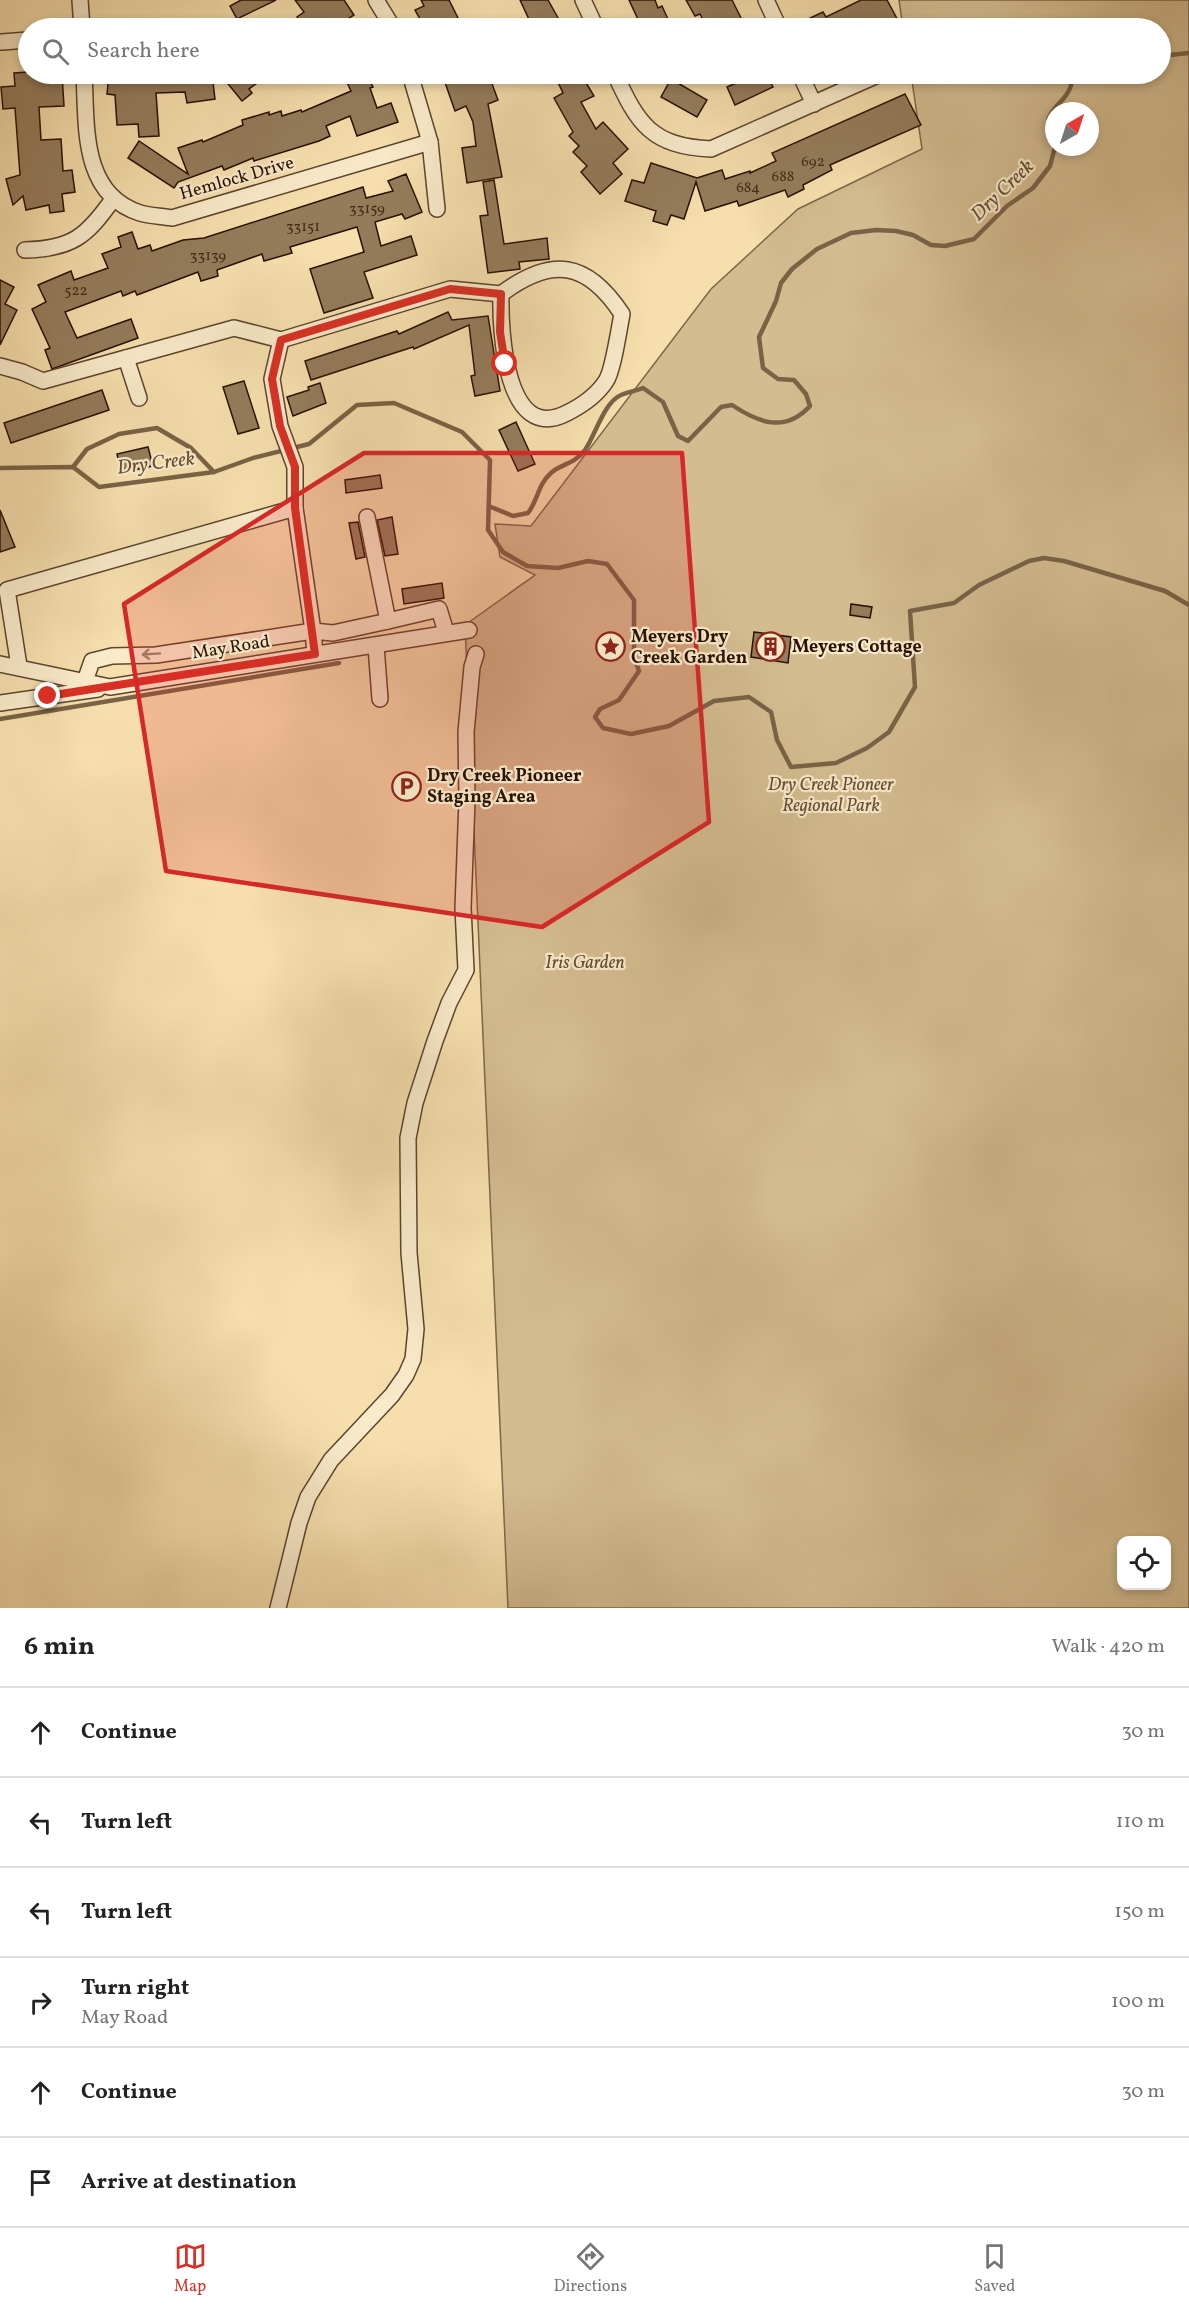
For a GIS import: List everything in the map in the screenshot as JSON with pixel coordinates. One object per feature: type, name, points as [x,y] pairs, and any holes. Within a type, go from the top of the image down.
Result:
[{"type":"street","points":[[80,0],[81,18]]},
{"type":"street","points":[[376,0],[387,18]]},
{"type":"street","points":[[583,0],[591,18]]},
{"type":"street","points":[[766,0],[774,18]]},
{"type":"street","points":[[2,42],[18,41]]},
{"type":"street","name":"Hemlock Drive","points":[[85,84],[88,150],[96,175],[113,199],[139,212],[172,218],[430,142]]},
{"type":"street","points":[[413,84],[430,142],[437,209]]},
{"type":"street","points":[[620,84],[631,109],[643,126],[668,141],[689,148],[711,149],[858,84]]},
{"type":"street","points":[[805,84],[814,104]]},
{"type":"street","points":[[25,250],[50,249],[70,243],[95,224],[113,199]]},
{"type":"street","points":[[0,366],[43,381],[234,328],[281,340],[450,289],[501,294],[525,276],[555,268],[588,275],[609,295],[622,314],[607,381],[582,406],[554,420],[532,415],[518,397],[505,364],[500,332],[501,294]]},
{"type":"street","points":[[281,340],[272,379],[280,426],[295,467],[295,508],[315,654]]},
{"type":"street","points":[[126,358],[139,398]]},
{"type":"street","points":[[19,666],[4,589],[295,508]]},
{"type":"street","points":[[367,517],[387,621]]},
{"type":"street","points":[[85,681],[92,661],[112,656],[156,655],[313,631],[333,633],[439,609],[446,632]]},
{"type":"street","name":"May Road","points":[[0,664],[19,666],[110,687],[469,630]]},
{"type":"street","points":[[376,646],[380,699]]},
{"type":"street","points":[[278,1608],[299,1523],[308,1497],[332,1460],[392,1395],[406,1375],[412,1359],[416,1329],[409,1253],[408,1138],[415,1103],[435,1041],[449,1003],[466,970],[463,908],[467,800],[466,732],[471,667],[476,654]]},
{"type":"street","points":[[0,703],[110,687]]},
{"type":"highlighted area","points":[[364,453],[682,453],[709,822],[542,927],[166,871],[124,604]]},
{"type":"green space","name":"Dry Creek Pioneer Regional Park","points":[[899,0],[1189,0],[1189,1608],[508,1608],[465,625],[535,575],[500,557],[495,524],[531,526],[711,289],[798,209],[922,149],[912,84],[1171,84],[1171,18],[902,18]]},
{"type":"building","points":[[241,0],[276,0],[239,18],[236,18],[230,6]]},
{"type":"building","points":[[295,0],[344,0],[354,15],[349,18],[298,18],[304,12]]},
{"type":"building","points":[[421,0],[449,0],[458,18],[419,18],[415,10],[424,6]]},
{"type":"building","points":[[520,0],[548,0],[558,18],[528,18]]},
{"type":"building","points":[[629,0],[655,0],[658,8],[662,6],[667,18],[637,18]]},
{"type":"building","points":[[686,0],[732,0],[741,18],[702,18],[700,14],[695,16]]},
{"type":"building","points":[[861,0],[887,0],[897,18],[810,18],[823,12],[826,17]]},
{"type":"building","points":[[14,73],[18,73],[18,84],[63,84],[64,106],[39,107],[41,140],[61,139],[63,171],[72,170],[75,192],[62,194],[64,211],[50,213],[49,205],[26,210],[23,196],[13,205],[6,179],[20,175],[15,108],[3,109],[1,87],[15,86]]},
{"type":"building","points":[[108,84],[213,84],[215,99],[187,103],[185,92],[156,93],[159,136],[139,137],[138,124],[117,125],[115,95],[107,94]]},
{"type":"building","points":[[228,84],[256,84],[249,89],[252,93],[242,101]]},
{"type":"building","points":[[348,84],[372,84],[373,87],[370,88],[377,108],[391,103],[398,122],[357,136],[350,116],[326,126],[330,136],[319,141],[254,161],[253,158],[224,170],[222,166],[178,182],[174,188],[128,158],[139,141],[188,174],[178,148],[202,140],[203,142],[243,125],[242,120],[269,112],[269,115],[281,111],[282,116],[301,110],[302,112],[351,91]]},
{"type":"building","points":[[446,84],[492,84],[498,100],[488,104],[502,177],[467,183],[462,148],[476,146],[473,122],[466,106],[455,111]]},
{"type":"building","points":[[559,84],[587,84],[594,96],[581,102],[596,129],[603,122],[628,149],[613,163],[622,174],[600,194],[581,172],[587,166],[573,152],[579,146],[569,136],[573,132],[554,98],[563,93]]},
{"type":"building","points":[[668,84],[680,84],[707,100],[697,117],[661,97]]},
{"type":"building","points":[[734,84],[771,84],[773,87],[735,105],[727,87]]},
{"type":"building","points":[[905,94],[921,125],[830,165],[832,170],[803,185],[804,189],[788,197],[785,190],[739,206],[737,201],[705,211],[696,182],[684,219],[671,215],[667,225],[653,221],[656,211],[625,201],[632,180],[644,183],[651,163],[697,178],[722,170],[725,179],[750,171],[750,173],[776,161],[772,153]]},
{"type":"building","points":[[406,174],[422,212],[405,219],[402,214],[375,222],[381,246],[411,236],[417,255],[364,272],[373,298],[324,313],[310,269],[364,252],[357,227],[290,247],[292,253],[264,261],[262,254],[217,270],[218,276],[201,281],[198,272],[137,295],[135,291],[123,296],[121,291],[65,312],[77,338],[131,319],[138,338],[52,369],[45,350],[50,348],[32,309],[46,302],[38,285],[71,271],[74,280],[108,268],[102,254],[121,247],[118,237],[132,232],[138,249],[150,245],[152,251],[183,240],[204,238],[363,187],[366,198],[393,191],[388,181]]},
{"type":"building","points":[[494,180],[504,244],[547,238],[549,259],[519,262],[520,269],[488,273],[480,216],[488,215],[483,182]]},
{"type":"building","points":[[0,280],[14,287],[5,304],[17,310],[0,345]]},
{"type":"building","points":[[448,312],[452,320],[488,316],[500,391],[475,396],[471,376],[475,375],[469,325],[414,349],[413,347],[311,380],[305,361],[397,331],[399,334]]},
{"type":"building","points":[[244,381],[259,428],[238,434],[223,387]]},
{"type":"building","points":[[320,383],[326,403],[293,416],[287,397],[309,390],[308,387]]},
{"type":"building","points":[[102,390],[109,410],[11,443],[4,423]]},
{"type":"building","points":[[516,422],[535,464],[518,471],[499,430]]},
{"type":"building","points":[[148,447],[153,466],[121,473],[117,454]]},
{"type":"building","points":[[380,475],[382,488],[346,493],[345,480]]},
{"type":"building","points":[[0,510],[15,547],[0,552]]},
{"type":"building","points":[[392,517],[398,554],[385,556],[377,520]]},
{"type":"building","points":[[358,522],[365,557],[356,559],[349,523]]},
{"type":"building","points":[[442,583],[444,598],[404,604],[402,589]]},
{"type":"building","points":[[851,604],[872,607],[870,618],[850,615]]},
{"type":"building","name":"Meyers Cottage","points":[[754,632],[791,637],[788,663],[751,657]]},
{"type":"waterway","name":"Dry Creek","points":[[1171,55],[1189,53]]},
{"type":"waterway","name":"Dry Creek","points":[[1061,102],[1071,84]]},
{"type":"waterway","name":"Dry Creek","points":[[491,507],[513,516],[528,513],[547,477],[581,455],[610,405],[626,393],[643,388],[663,402],[678,436],[688,441],[721,407],[732,405],[752,417],[772,422],[791,420],[801,414],[810,406],[806,394],[794,380],[778,379],[763,368],[759,337],[776,301],[781,283],[792,269],[817,249],[851,233],[876,230],[896,231],[913,235],[931,245],[945,246],[974,239],[1007,206],[1033,188],[1050,166],[1053,156]]},
{"type":"waterway","points":[[0,468],[73,467],[99,487],[214,472],[253,458],[309,444],[357,405],[394,403],[462,432],[490,460],[488,530],[503,552],[527,566],[558,568],[588,561],[607,564],[634,600],[634,656],[639,671],[619,700],[600,709],[595,717],[603,728],[631,734],[669,726],[714,701],[749,697],[771,712],[777,740],[791,767],[836,763],[867,748],[889,732],[915,687],[910,611],[954,603],[979,585],[1029,561],[1044,558],[1064,561],[1165,591],[1189,605]]},
{"type":"waterway","name":"Dry Creek","points":[[73,467],[87,449],[119,434],[157,428],[191,448],[214,472]]},
{"type":"waterway","points":[[0,719],[339,663]]},
{"type":"place","name":"Meyers Dry Creek Garden","points":[[610,647]]},
{"type":"place","name":"Meyers Cottage","points":[[771,647]]},
{"type":"place","name":"Dry Creek Pioneer Staging Area","points":[[406,786]]},
{"type":"route","points":[[48,696],[315,654],[301,537],[295,508],[295,467],[280,426],[272,379],[281,340],[450,289],[501,294],[500,332],[505,364]]},
{"type":"park label","name":"Iris Garden","points":[[585,963]]}]
